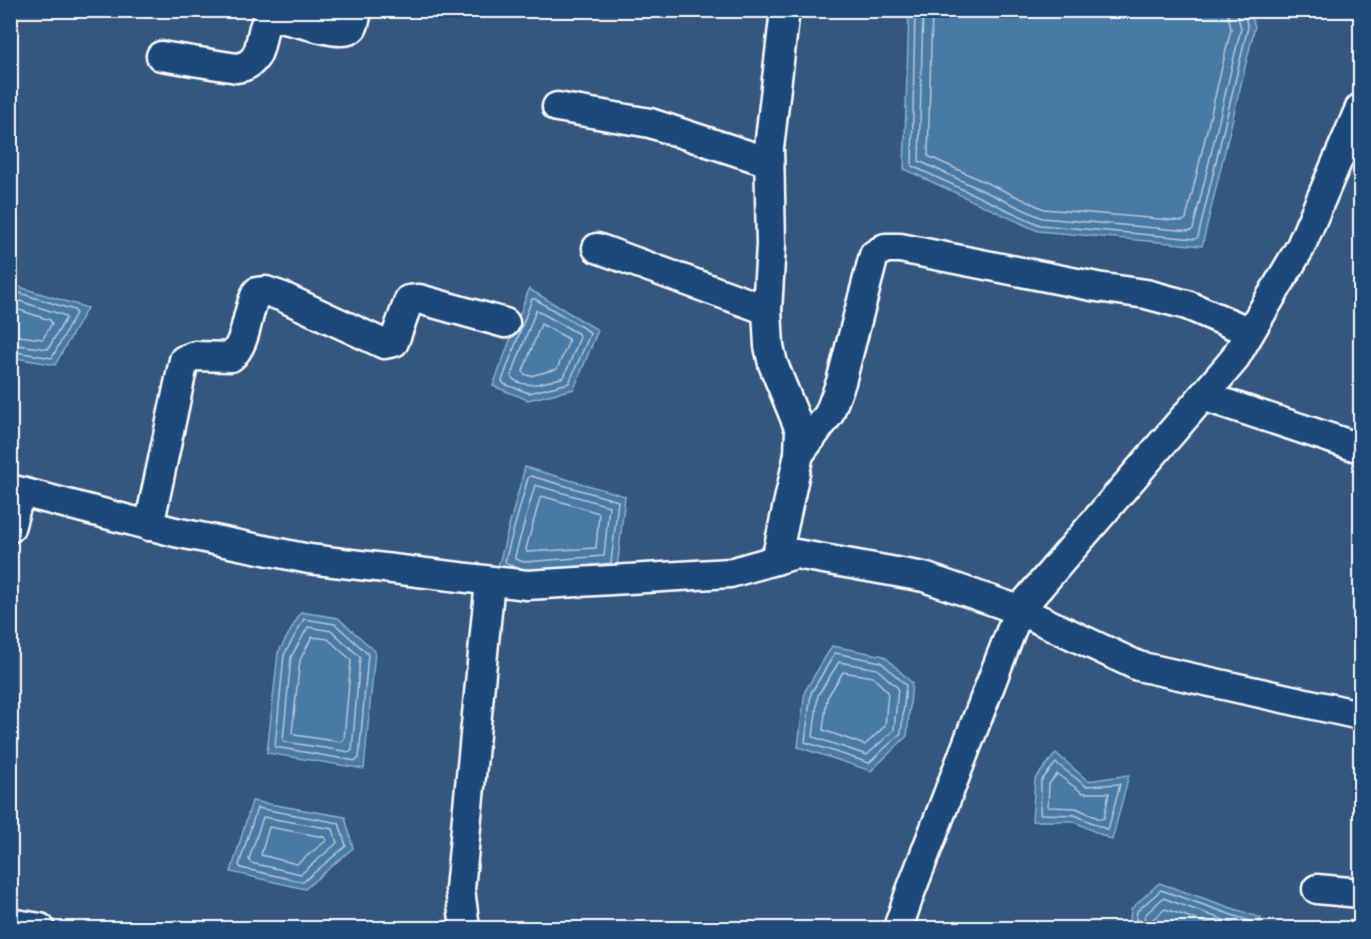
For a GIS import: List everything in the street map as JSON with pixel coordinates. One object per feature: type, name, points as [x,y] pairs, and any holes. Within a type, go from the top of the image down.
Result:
[{"type":"street","points":[[161,56],[237,68],[246,66],[253,62],[258,53],[264,25],[268,19],[287,19],[337,31],[347,31],[352,28],[357,10]]},
{"type":"street","points":[[776,560],[799,454],[800,430],[773,364],[769,346],[767,310],[771,245],[769,162],[785,10]]},
{"type":"street","points":[[556,107],[626,117],[650,123],[769,162]]},
{"type":"street","points":[[898,928],[1019,610],[1233,361],[1300,248],[1360,108]]},
{"type":"street","points":[[597,248],[767,310]]},
{"type":"street","points":[[799,454],[829,414],[841,382],[874,255],[885,248],[900,248],[1097,287],[1146,294],[1187,305],[1250,332]]},
{"type":"street","points":[[149,526],[184,360],[195,356],[231,357],[238,351],[252,300],[257,292],[266,291],[283,297],[384,344],[394,342],[407,304],[413,299],[505,324]]},
{"type":"street","points":[[1203,396],[1360,448]]},
{"type":"street","points":[[10,528],[15,491],[149,526],[309,559],[527,585],[730,573],[796,554],[924,577],[1019,610],[1138,666],[1360,715]]},
{"type":"street","points":[[465,928],[459,889],[490,580]]},
{"type":"street","points":[[1317,889],[1360,893]]},
{"type":"street","points":[[10,923],[40,928]]},
{"type":"water","points":[[909,11],[1249,11],[1255,26],[1202,246],[1038,231],[904,169]]},
{"type":"water","points":[[10,284],[87,308],[55,365],[11,357]]},
{"type":"water","points":[[529,289],[598,330],[574,389],[528,400],[493,386]]},
{"type":"water","points":[[525,467],[625,496],[617,570],[522,576],[498,567]]},
{"type":"water","points":[[301,612],[338,618],[375,651],[364,769],[267,753],[278,653]]},
{"type":"water","points":[[832,646],[884,656],[912,683],[907,736],[871,771],[798,747],[805,691]]},
{"type":"water","points":[[1056,753],[1088,781],[1129,775],[1112,840],[1073,821],[1032,821],[1035,779]]},
{"type":"water","points":[[252,801],[345,817],[353,848],[305,889],[231,872]]},
{"type":"water","points":[[1159,883],[1261,918],[1259,928],[1129,928],[1131,909]]}]
